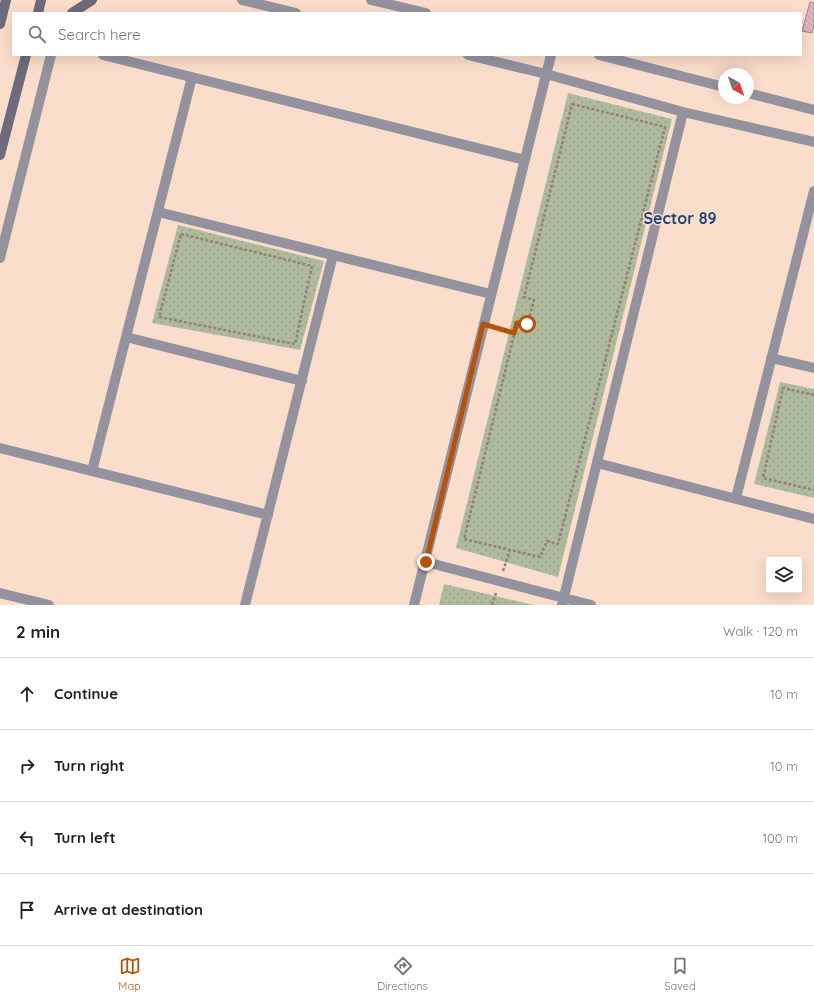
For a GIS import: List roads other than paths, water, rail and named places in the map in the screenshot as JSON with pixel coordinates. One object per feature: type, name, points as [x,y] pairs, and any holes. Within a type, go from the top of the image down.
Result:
[{"type":"street","points":[[1,18],[6,0]]},
{"type":"street","points":[[38,12],[41,0]]},
{"type":"street","points":[[74,12],[92,0]]},
{"type":"street","points":[[242,0],[292,12]]},
{"type":"street","points":[[371,0],[422,12]]},
{"type":"street","points":[[0,155],[26,56]]},
{"type":"street","points":[[0,258],[51,56]]},
{"type":"street","points":[[107,56],[525,160]]},
{"type":"street","points":[[472,56],[546,74],[683,112],[814,142]]},
{"type":"street","points":[[414,605],[426,562],[483,324],[551,56]]},
{"type":"street","points":[[603,56],[718,85]]},
{"type":"street","points":[[92,471],[192,77]]},
{"type":"street","points":[[754,95],[814,110]]},
{"type":"street","points":[[563,602],[683,112]]},
{"type":"street","points":[[736,498],[771,358],[809,231],[814,191]]},
{"type":"street","points":[[158,212],[491,294]]},
{"type":"street","points":[[245,605],[333,255]]},
{"type":"street","points":[[126,337],[302,381]]},
{"type":"street","points":[[771,358],[814,368]]},
{"type":"street","points":[[0,448],[268,514]]},
{"type":"street","points":[[597,463],[814,519]]},
{"type":"street","points":[[426,562],[563,602],[591,605]]},
{"type":"street","points":[[0,593],[50,605]]},
{"type":"district","name":"Sector 89","points":[[680,218]]}]
